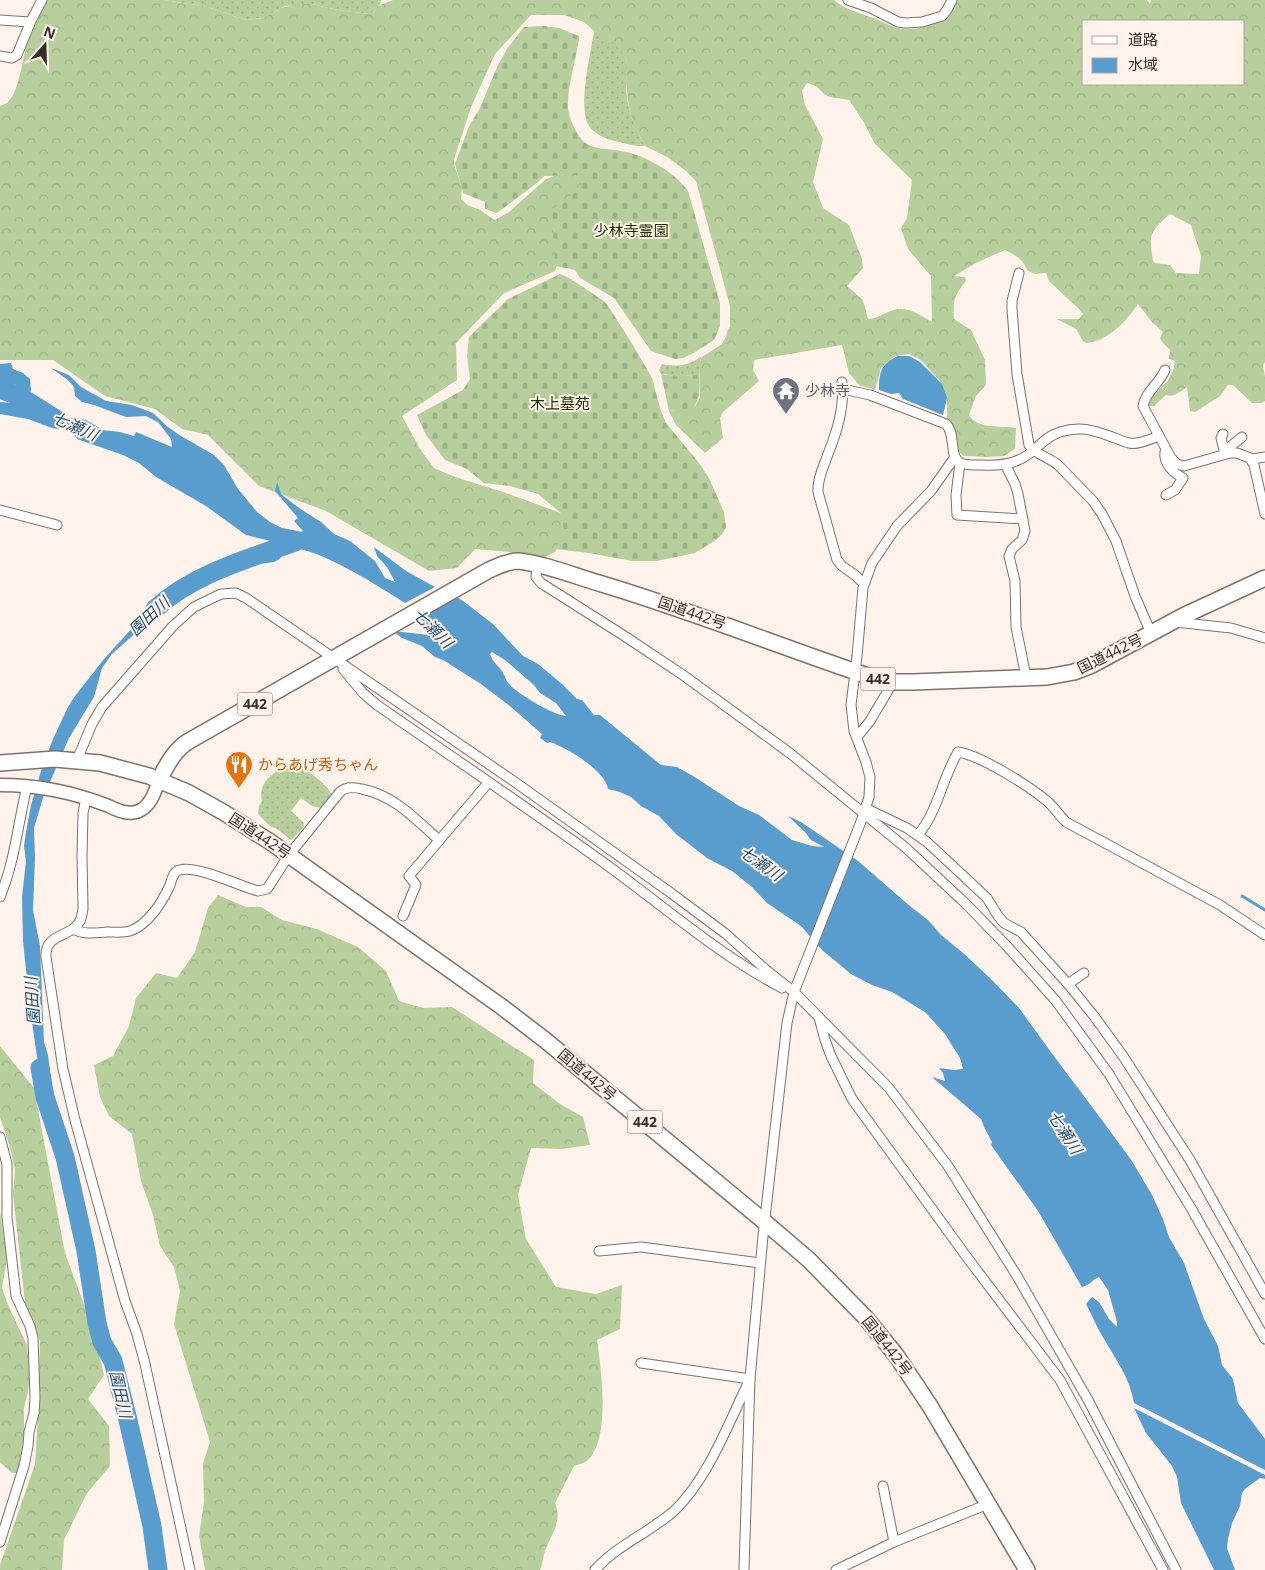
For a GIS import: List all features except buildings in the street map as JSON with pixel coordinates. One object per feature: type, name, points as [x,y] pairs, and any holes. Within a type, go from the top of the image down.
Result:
[{"type":"highway","name":"国道442号","points":[[160,780],[172,756],[184,744],[489,570],[513,561],[537,565],[661,602],[855,671],[893,682],[1047,677],[1074,672],[1092,665],[1171,622],[1265,578]]},
{"type":"highway","name":"国道442号","points":[[0,763],[74,760],[114,766],[160,780],[178,788],[246,825],[545,1040],[809,1260],[865,1317],[886,1341],[930,1406],[1027,1570]]},
{"type":"street","points":[[0,56],[12,58],[16,55],[42,0]]},
{"type":"street","points":[[848,0],[871,8],[898,22],[906,23],[928,21],[942,16],[952,0]]},
{"type":"street","points":[[0,20],[30,22]]},
{"type":"street","points":[[1019,273],[1012,301],[1016,362],[1028,441],[1033,450],[1054,462],[1099,508],[1116,542],[1135,596],[1151,633]]},
{"type":"street","points":[[1165,370],[1163,377],[1143,402],[1144,410],[1175,463],[1184,466],[1225,453],[1237,453],[1252,459],[1265,457]]},
{"type":"street","points":[[864,584],[837,560],[818,492],[818,484],[840,414],[843,385],[946,424],[951,430],[957,460],[957,515],[1023,520]]},
{"type":"street","points":[[957,460],[989,466],[1005,464],[1024,458],[1055,434],[1081,428],[1092,429],[1129,443],[1136,443],[1159,436]]},
{"type":"street","points":[[1223,434],[1221,438],[1225,453]]},
{"type":"street","points":[[1225,453],[1242,437]]},
{"type":"street","points":[[1166,450],[1164,459],[1175,473],[1183,478],[1179,485],[1166,495]]},
{"type":"street","points":[[1252,459],[1265,514]]},
{"type":"street","points":[[744,1570],[750,1379],[764,1222],[787,1023],[794,992],[864,813],[870,792],[870,777],[856,736],[851,705],[864,584],[872,563],[897,526],[931,491],[957,460]]},
{"type":"street","points":[[1005,464],[1015,484],[1025,531],[1024,536],[1011,551],[1009,558],[1015,581],[1016,627],[1026,677]]},
{"type":"street","points":[[0,510],[57,525]]},
{"type":"street","points":[[537,565],[536,577],[541,583],[626,637],[731,710],[791,754],[864,813],[965,903],[1006,945],[1056,1001],[1109,1074],[1211,1242],[1265,1339]]},
{"type":"street","points":[[74,760],[102,707],[126,678],[186,614],[203,602],[221,594],[236,593],[512,780],[726,934],[818,1015],[889,1088],[931,1142],[1017,1276],[1057,1345],[1176,1570]]},
{"type":"street","points":[[1171,622],[1232,628],[1265,638]]},
{"type":"street","points":[[334,659],[363,693],[377,705],[578,845],[723,952],[766,980],[794,992]]},
{"type":"street","points":[[856,736],[870,721],[893,682]]},
{"type":"street","points":[[918,836],[931,815],[955,757],[958,752],[966,753],[997,768],[1040,796],[1066,822],[1213,901],[1265,934]]},
{"type":"street","points":[[0,785],[27,786],[58,791],[86,798],[127,813],[137,812],[146,806],[160,780]]},
{"type":"street","points":[[402,916],[416,889],[415,882],[409,876],[488,783]]},
{"type":"street","points":[[0,897],[10,871],[27,786]]},
{"type":"street","points":[[73,929],[85,933],[124,932],[135,929],[153,912],[168,890],[175,872],[179,870],[188,869],[204,872],[258,891],[267,889],[289,855],[345,788],[350,787],[375,792],[389,798],[401,806],[439,840]]},
{"type":"street","points":[[86,798],[83,813],[83,909],[80,921],[73,929],[52,940],[47,945],[46,952],[63,1069],[74,1120],[110,1251],[145,1364],[190,1570]]},
{"type":"street","points":[[864,813],[907,828],[918,836],[987,898],[1004,923],[1021,932],[1068,984],[1123,1056],[1190,1160],[1265,1294]]},
{"type":"street","points":[[1068,984],[1084,973]]},
{"type":"street","points":[[818,1015],[828,1048],[852,1099],[969,1260],[1060,1380],[1163,1570]]},
{"type":"street","points":[[0,1137],[7,1164],[7,1217],[16,1296],[30,1326],[33,1338],[35,1398],[24,1466],[0,1542]]},
{"type":"street","points":[[599,1251],[640,1247],[760,1263]]},
{"type":"street","points":[[641,1363],[750,1379]]},
{"type":"street","points":[[595,1570],[620,1548],[660,1522],[691,1493],[707,1467],[750,1379]]},
{"type":"street","points":[[883,1486],[894,1542]]},
{"type":"street","points":[[836,1570],[894,1542],[988,1504]]},
{"type":"green space","points":[[47,0],[164,0],[208,7],[246,20],[263,18],[281,8],[297,4],[312,4],[370,14],[380,5],[393,0],[834,0],[842,6],[891,26],[914,29],[922,28],[944,19],[951,13],[957,0],[1147,0],[1150,4],[1151,0],[1265,0],[1265,362],[1263,365],[1265,401],[1262,403],[1252,403],[1233,385],[1228,385],[1220,396],[1195,412],[1190,411],[1187,387],[1175,395],[1166,395],[1154,406],[1149,406],[1148,404],[1155,393],[1167,382],[1173,371],[1175,361],[1169,359],[1170,350],[1160,338],[1163,332],[1152,322],[1138,304],[1116,329],[1102,338],[1086,343],[1076,329],[1057,319],[1079,319],[1083,314],[1079,309],[1049,281],[1046,273],[1036,274],[1028,271],[1018,258],[1005,250],[976,263],[954,276],[965,277],[966,281],[955,298],[954,319],[971,330],[985,360],[986,385],[976,396],[969,415],[973,420],[984,425],[1016,428],[1015,449],[1004,456],[964,456],[957,450],[954,429],[947,420],[947,400],[940,381],[921,360],[909,354],[895,356],[881,368],[875,390],[859,385],[849,373],[842,345],[754,360],[753,370],[759,381],[723,412],[720,418],[723,438],[705,453],[676,425],[669,411],[695,406],[700,397],[699,365],[702,357],[722,344],[730,327],[730,306],[696,181],[667,157],[645,146],[634,126],[629,108],[626,83],[627,65],[621,51],[611,41],[594,31],[584,22],[564,15],[531,15],[495,54],[471,107],[454,160],[462,188],[461,199],[467,205],[480,210],[495,220],[509,212],[546,179],[557,175],[601,175],[564,239],[555,271],[504,293],[456,343],[457,380],[402,416],[420,449],[434,468],[561,513],[567,533],[555,552],[535,562],[520,553],[475,549],[457,568],[429,571],[326,511],[259,486],[208,435],[182,429],[155,409],[105,396],[53,360],[0,360],[0,106],[7,103],[15,91],[27,43]],"holes":[[[807,83],[816,86],[830,97],[849,100],[875,144],[912,180],[907,218],[901,228],[908,249],[931,276],[932,322],[917,313],[902,309],[868,319],[863,300],[847,286],[863,268],[862,259],[849,225],[823,208],[813,182],[823,139],[805,105],[802,91]],[[1170,214],[1191,225],[1201,256],[1199,274],[1176,273],[1170,265],[1153,261],[1152,234],[1158,225]]]},
{"type":"green space","points":[[164,0],[381,0],[380,5],[370,14],[312,4],[285,6],[263,18],[246,20],[208,7]]},
{"type":"green space","name":"少林寺霊園","points":[[544,26],[559,28],[579,36],[568,107],[574,127],[580,138],[594,147],[630,153],[648,160],[675,177],[688,191],[720,303],[720,326],[714,340],[683,358],[675,359],[651,351],[614,298],[580,278],[575,270],[555,266],[552,209],[580,189],[584,175],[544,176],[497,213],[485,209],[485,202],[463,193],[455,164],[469,126],[479,110],[498,65],[507,49],[524,27]]},
{"type":"green space","points":[[594,31],[608,39],[624,54],[627,62],[626,86],[628,102],[634,125],[645,146],[632,145],[606,138],[589,126],[584,106]]},
{"type":"green space","name":"木上墓苑","points":[[560,274],[604,301],[608,306],[652,378],[666,423],[709,478],[724,512],[726,527],[716,540],[695,553],[657,561],[632,561],[555,549],[564,529],[561,513],[538,494],[510,486],[484,483],[467,469],[445,460],[426,435],[417,415],[463,390],[470,379],[467,356],[469,337],[508,299]]},
{"type":"green space","points":[[702,356],[699,365],[699,375],[678,376],[661,374],[659,370],[662,364],[683,365]]},
{"type":"green space","points":[[661,374],[678,376],[699,375],[698,399],[688,412],[681,415],[674,410],[669,411]]},
{"type":"green space","points":[[296,764],[300,765],[324,784],[333,798],[330,804],[321,808],[312,806],[301,798],[291,811],[304,823],[303,828],[291,840],[270,826],[258,814],[262,801],[261,793],[266,781],[276,772]]},
{"type":"green space","points":[[218,895],[246,907],[261,907],[282,920],[317,929],[358,947],[386,971],[399,1001],[423,1008],[452,1007],[534,1060],[533,1083],[560,1104],[583,1117],[590,1145],[562,1149],[531,1148],[518,1195],[526,1239],[556,1287],[596,1294],[622,1285],[620,1329],[597,1340],[603,1402],[600,1436],[595,1450],[588,1460],[574,1466],[555,1503],[558,1517],[557,1523],[544,1554],[540,1570],[205,1570],[199,1536],[204,1502],[203,1463],[210,1442],[174,1324],[180,1291],[174,1267],[160,1246],[153,1215],[141,1181],[132,1134],[109,1116],[100,1097],[94,1065],[113,1056],[129,1026],[136,998],[156,973],[177,978],[195,952],[208,908]]},
{"type":"green space","points":[[0,1046],[34,1088],[65,1253],[92,1326],[104,1375],[88,1399],[109,1426],[110,1466],[87,1493],[64,1540],[62,1570],[0,1570],[0,1565],[35,1464],[40,1341],[25,1303],[13,1194],[15,1170],[0,1117]]},
{"type":"green space","points":[[0,1211],[7,1259],[2,1288],[27,1345],[30,1375],[24,1408],[24,1433],[19,1473],[12,1473],[0,1462]]},
{"type":"water","points":[[898,356],[909,356],[920,362],[942,384],[947,398],[943,415],[903,399],[899,393],[891,394],[879,390],[882,369],[888,362]]},
{"type":"water","points":[[11,363],[13,369],[23,373],[30,379],[31,391],[26,393],[16,385],[0,381],[0,364]]},
{"type":"water","points":[[51,368],[69,375],[81,387],[106,401],[132,405],[153,413],[181,436],[214,455],[224,465],[238,489],[257,512],[270,522],[282,528],[303,532],[294,521],[298,518],[275,491],[277,482],[281,494],[321,522],[334,534],[350,541],[375,561],[385,578],[395,582],[387,567],[377,556],[374,547],[406,571],[435,587],[405,603],[333,561],[317,554],[291,548],[274,562],[253,565],[242,564],[224,569],[212,576],[202,585],[157,614],[112,654],[102,668],[94,697],[69,738],[43,798],[34,828],[33,910],[40,946],[44,1042],[48,1055],[56,1122],[65,1157],[53,1126],[39,1071],[23,941],[22,897],[26,861],[24,846],[31,805],[41,771],[53,739],[75,696],[104,659],[155,603],[166,594],[180,593],[190,588],[209,570],[223,562],[233,559],[272,555],[283,544],[246,535],[206,506],[156,477],[139,463],[123,455],[77,439],[72,431],[68,429],[52,428],[28,419],[0,414],[0,402],[45,408],[67,418],[86,420],[103,430],[134,436],[136,432],[172,447],[171,439],[158,422],[146,416],[126,417],[82,402],[75,396],[74,387],[68,380]]},
{"type":"water","points":[[453,595],[463,601],[493,624],[523,656],[538,664],[577,699],[582,700],[594,715],[600,715],[661,765],[677,767],[693,776],[739,806],[759,815],[792,840],[812,846],[824,847],[811,840],[788,816],[801,822],[858,861],[928,920],[941,935],[992,980],[1019,1008],[1132,1161],[1152,1195],[1169,1237],[1184,1263],[1204,1319],[1218,1346],[1222,1365],[1233,1379],[1238,1403],[1265,1439],[1265,1470],[1134,1403],[1126,1377],[1086,1304],[1092,1297],[1099,1302],[1109,1319],[1117,1327],[1108,1290],[1099,1277],[1082,1287],[1038,1211],[991,1145],[992,1142],[981,1119],[932,1077],[945,1081],[943,1073],[939,1068],[963,1069],[960,1058],[945,1034],[925,1012],[892,992],[872,985],[851,974],[822,950],[801,926],[767,903],[752,887],[732,871],[707,858],[676,834],[659,816],[641,806],[631,797],[608,789],[606,782],[593,768],[566,749],[550,742],[547,743],[540,738],[542,734],[481,684],[435,657],[422,646],[402,638],[393,631],[433,634],[430,628],[418,616]],"holes":[[[492,652],[505,660],[534,685],[540,693],[556,703],[566,716],[545,708],[513,688],[490,654]]]},
{"type":"water","points":[[1134,1408],[1265,1475],[1265,1479],[1260,1478],[1242,1493],[1240,1506],[1232,1523],[1227,1548],[1235,1570],[1214,1570],[1181,1503],[1177,1477],[1172,1466],[1146,1433]]},
{"type":"waterway","name":"七瀬川","points":[[0,389],[21,397],[56,419]]},
{"type":"waterway","name":"園田川","points":[[155,609],[186,586],[203,577],[240,561],[295,542]]},
{"type":"waterway","points":[[1242,896],[1265,910]]},
{"type":"waterway","name":"園田川","points":[[40,1068],[45,1097],[65,1157],[86,1251],[97,1323],[102,1342],[113,1361],[128,1420],[152,1526],[158,1570]]},
{"type":"place","name":"少林寺","points":[[786,415]]},
{"type":"place","name":"からあげ秀ちゃん","points":[[239,789]]}]
